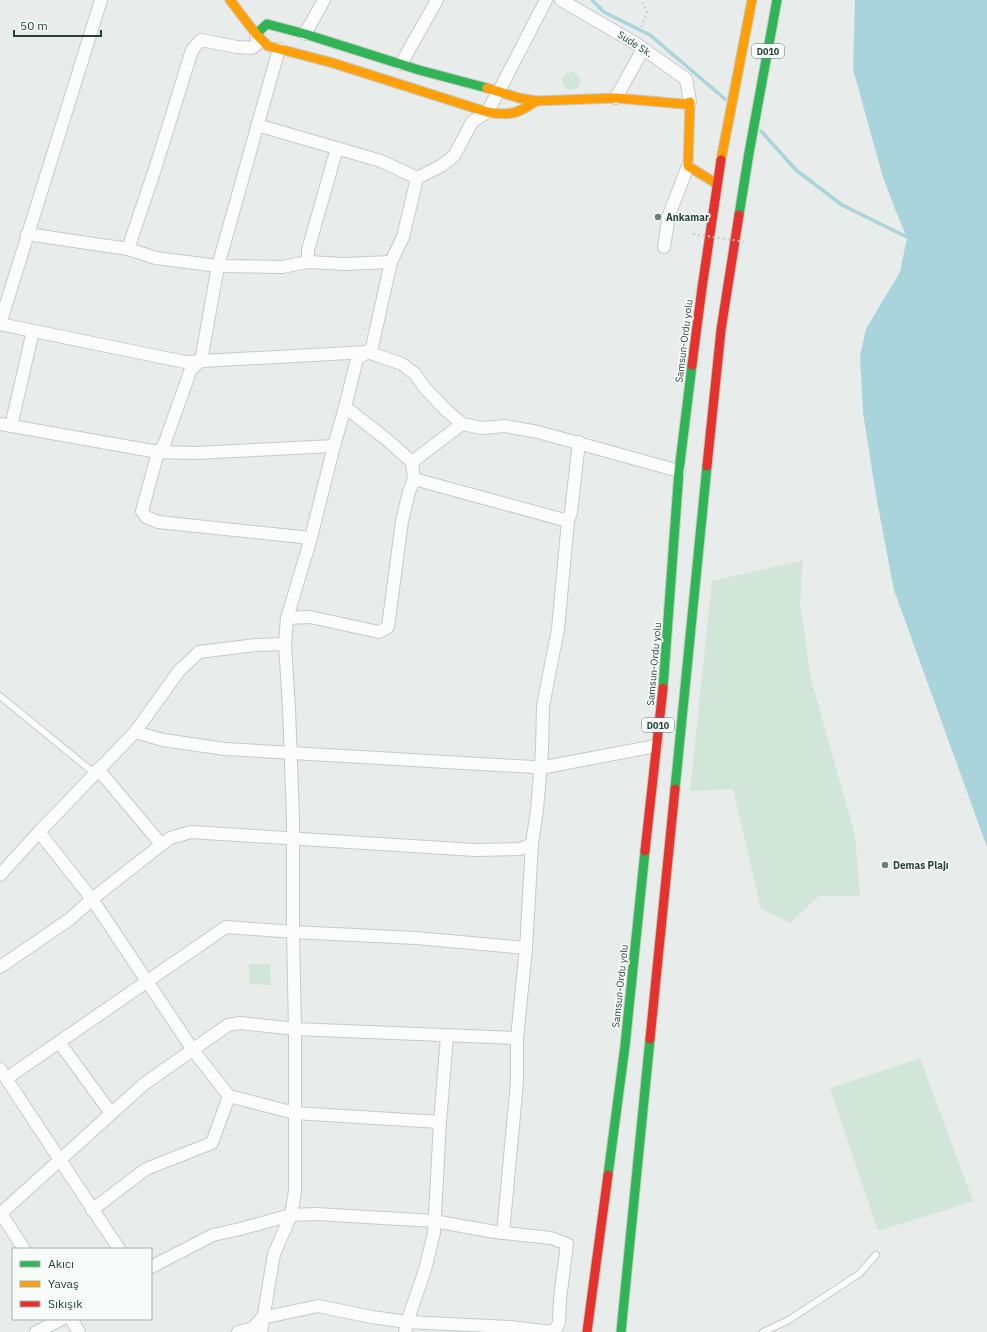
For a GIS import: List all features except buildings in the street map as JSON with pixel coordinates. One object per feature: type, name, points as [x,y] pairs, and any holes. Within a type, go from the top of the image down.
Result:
[{"type":"main road","points":[[230,0],[256,34],[268,46],[333,63],[487,112],[504,116],[521,111],[536,100]]},
{"type":"main road","name":"Samsun-Ordu yolu","points":[[587,1332],[625,1046],[664,681],[680,471],[702,288],[717,184],[752,0]]},
{"type":"main road","name":"D010","points":[[621,1332],[721,330],[748,153],[777,0]]},
{"type":"main road","points":[[256,34],[267,24],[519,98],[536,100],[616,98],[683,104],[690,102],[688,166],[717,184]]},
{"type":"street","points":[[101,0],[0,324],[185,362],[367,352],[402,364],[415,374],[425,388],[440,404],[462,424],[482,428],[505,426],[538,432],[680,471]]},
{"type":"street","points":[[305,34],[324,0]]},
{"type":"street","points":[[401,64],[437,0]]},
{"type":"street","points":[[260,1332],[274,1254],[291,1215],[295,1191],[293,839],[291,752],[285,644],[287,618],[311,538],[357,359],[372,347],[392,262],[403,236],[418,178],[441,166],[454,156],[472,122],[487,112],[546,0]]},
{"type":"street","name":"Sude Sk.","points":[[561,0],[643,49],[686,79],[690,102]]},
{"type":"street","points":[[128,248],[156,166],[192,50],[201,40],[237,47],[252,48],[258,43],[256,34]]},
{"type":"street","points":[[279,49],[218,266],[201,361],[191,369],[164,445],[158,452],[142,511],[146,517],[158,522],[311,538]]},
{"type":"street","points":[[616,98],[643,49]]},
{"type":"street","points":[[257,125],[381,161],[418,178]]},
{"type":"street","points":[[308,262],[308,250],[337,148]]},
{"type":"street","points":[[664,247],[669,215],[688,166]]},
{"type":"street","points":[[27,234],[128,248],[156,258],[218,266],[282,267],[308,262],[344,264],[392,262]]},
{"type":"street","points":[[33,331],[6,425],[158,452],[195,452],[334,446]]},
{"type":"street","points":[[287,618],[310,617],[379,632],[388,627],[402,521],[409,492],[414,479],[412,462],[386,439],[345,407]]},
{"type":"street","points":[[412,462],[462,424]]},
{"type":"street","points":[[503,1233],[517,1082],[517,1038],[526,948],[532,844],[537,810],[543,706],[558,630],[568,521],[571,512],[578,442]]},
{"type":"street","points":[[414,479],[568,521]]},
{"type":"street","points":[[0,874],[96,771],[135,732],[179,671],[199,652],[256,645],[285,644]]},
{"type":"street","points":[[135,732],[163,740],[225,749],[540,768],[656,746]]},
{"type":"street","points":[[96,771],[161,844]]},
{"type":"street","points":[[39,832],[92,900],[193,1050],[229,1096],[295,1113],[440,1122]]},
{"type":"street","points":[[0,967],[70,919],[161,844],[170,838],[191,832],[475,850],[520,849],[532,844]]},
{"type":"street","points":[[118,1248],[3,1073],[59,1042],[226,926],[293,932],[416,938],[526,948]]},
{"type":"street","points":[[23,1248],[0,1213],[61,1160],[144,1084],[228,1025],[240,1023],[295,1030],[517,1038]]},
{"type":"street","points":[[406,1327],[425,1270],[434,1233],[446,1036]]},
{"type":"street","points":[[59,1042],[111,1113]]},
{"type":"street","points":[[92,1210],[146,1169],[212,1143],[229,1096]]},
{"type":"street","points":[[152,1266],[213,1235],[291,1215],[434,1220],[503,1233],[551,1238],[567,1244],[560,1299],[560,1315],[557,1327],[552,1332],[510,1327],[406,1327],[372,1317],[318,1306],[262,1318],[252,1328],[238,1332]]},
{"type":"street","points":[[36,1332],[60,1320]]},
{"type":"street","points":[[72,1320],[79,1332]]},
{"type":"lane","points":[[0,696],[96,771]]},
{"type":"lane","points":[[763,1332],[787,1321],[859,1274],[876,1255]]},
{"type":"path","points":[[639,35],[647,12],[641,0]]},
{"type":"path","points":[[693,234],[746,242]]},
{"type":"green space","points":[[571,72],[577,75],[580,81],[577,87],[571,90],[565,87],[562,81],[565,75]]},
{"type":"green space","points":[[803,560],[800,603],[811,679],[855,835],[860,896],[819,896],[790,923],[761,909],[733,789],[690,791],[712,581]]},
{"type":"green space","points":[[249,964],[270,964],[271,985],[249,984]]},
{"type":"green space","points":[[920,1058],[973,1201],[878,1231],[830,1088]]},
{"type":"water","points":[[855,0],[987,0],[987,847],[894,590],[877,501],[863,413],[860,356],[866,329],[900,272],[907,238],[882,174],[853,69]]},
{"type":"waterway","points":[[592,0],[604,12],[650,35],[725,99]]},
{"type":"waterway","points":[[761,131],[796,170],[842,205],[907,237]]},
{"type":"traffic: fast","points":[[739,215],[777,0]]},
{"type":"traffic: fast","points":[[256,34],[267,24],[305,34],[419,70],[487,88]]},
{"type":"traffic: fast","points":[[663,688],[679,471],[692,365]]},
{"type":"traffic: fast","points":[[675,789],[707,466]]},
{"type":"traffic: fast","points":[[608,1175],[625,1046],[645,851]]},
{"type":"traffic: fast","points":[[621,1332],[650,1039]]},
{"type":"traffic: slow","points":[[230,0],[256,34],[268,46],[333,63],[487,112],[501,114],[513,113],[524,109],[536,101]]},
{"type":"traffic: slow","points":[[721,160],[752,0]]},
{"type":"traffic: slow","points":[[487,88],[519,98],[536,101],[616,98],[683,104],[690,102],[688,166],[717,184]]},
{"type":"traffic: jam","points":[[692,365],[721,160]]},
{"type":"traffic: jam","points":[[707,466],[721,330],[739,215]]},
{"type":"traffic: jam","points":[[645,851],[663,688]]},
{"type":"traffic: jam","points":[[650,1039],[675,789]]},
{"type":"traffic: jam","points":[[587,1332],[608,1175]]},
{"type":"place","name":"Ankamar","points":[[658,217]]},
{"type":"place","name":"Demas Plajı","points":[[885,865]]}]
